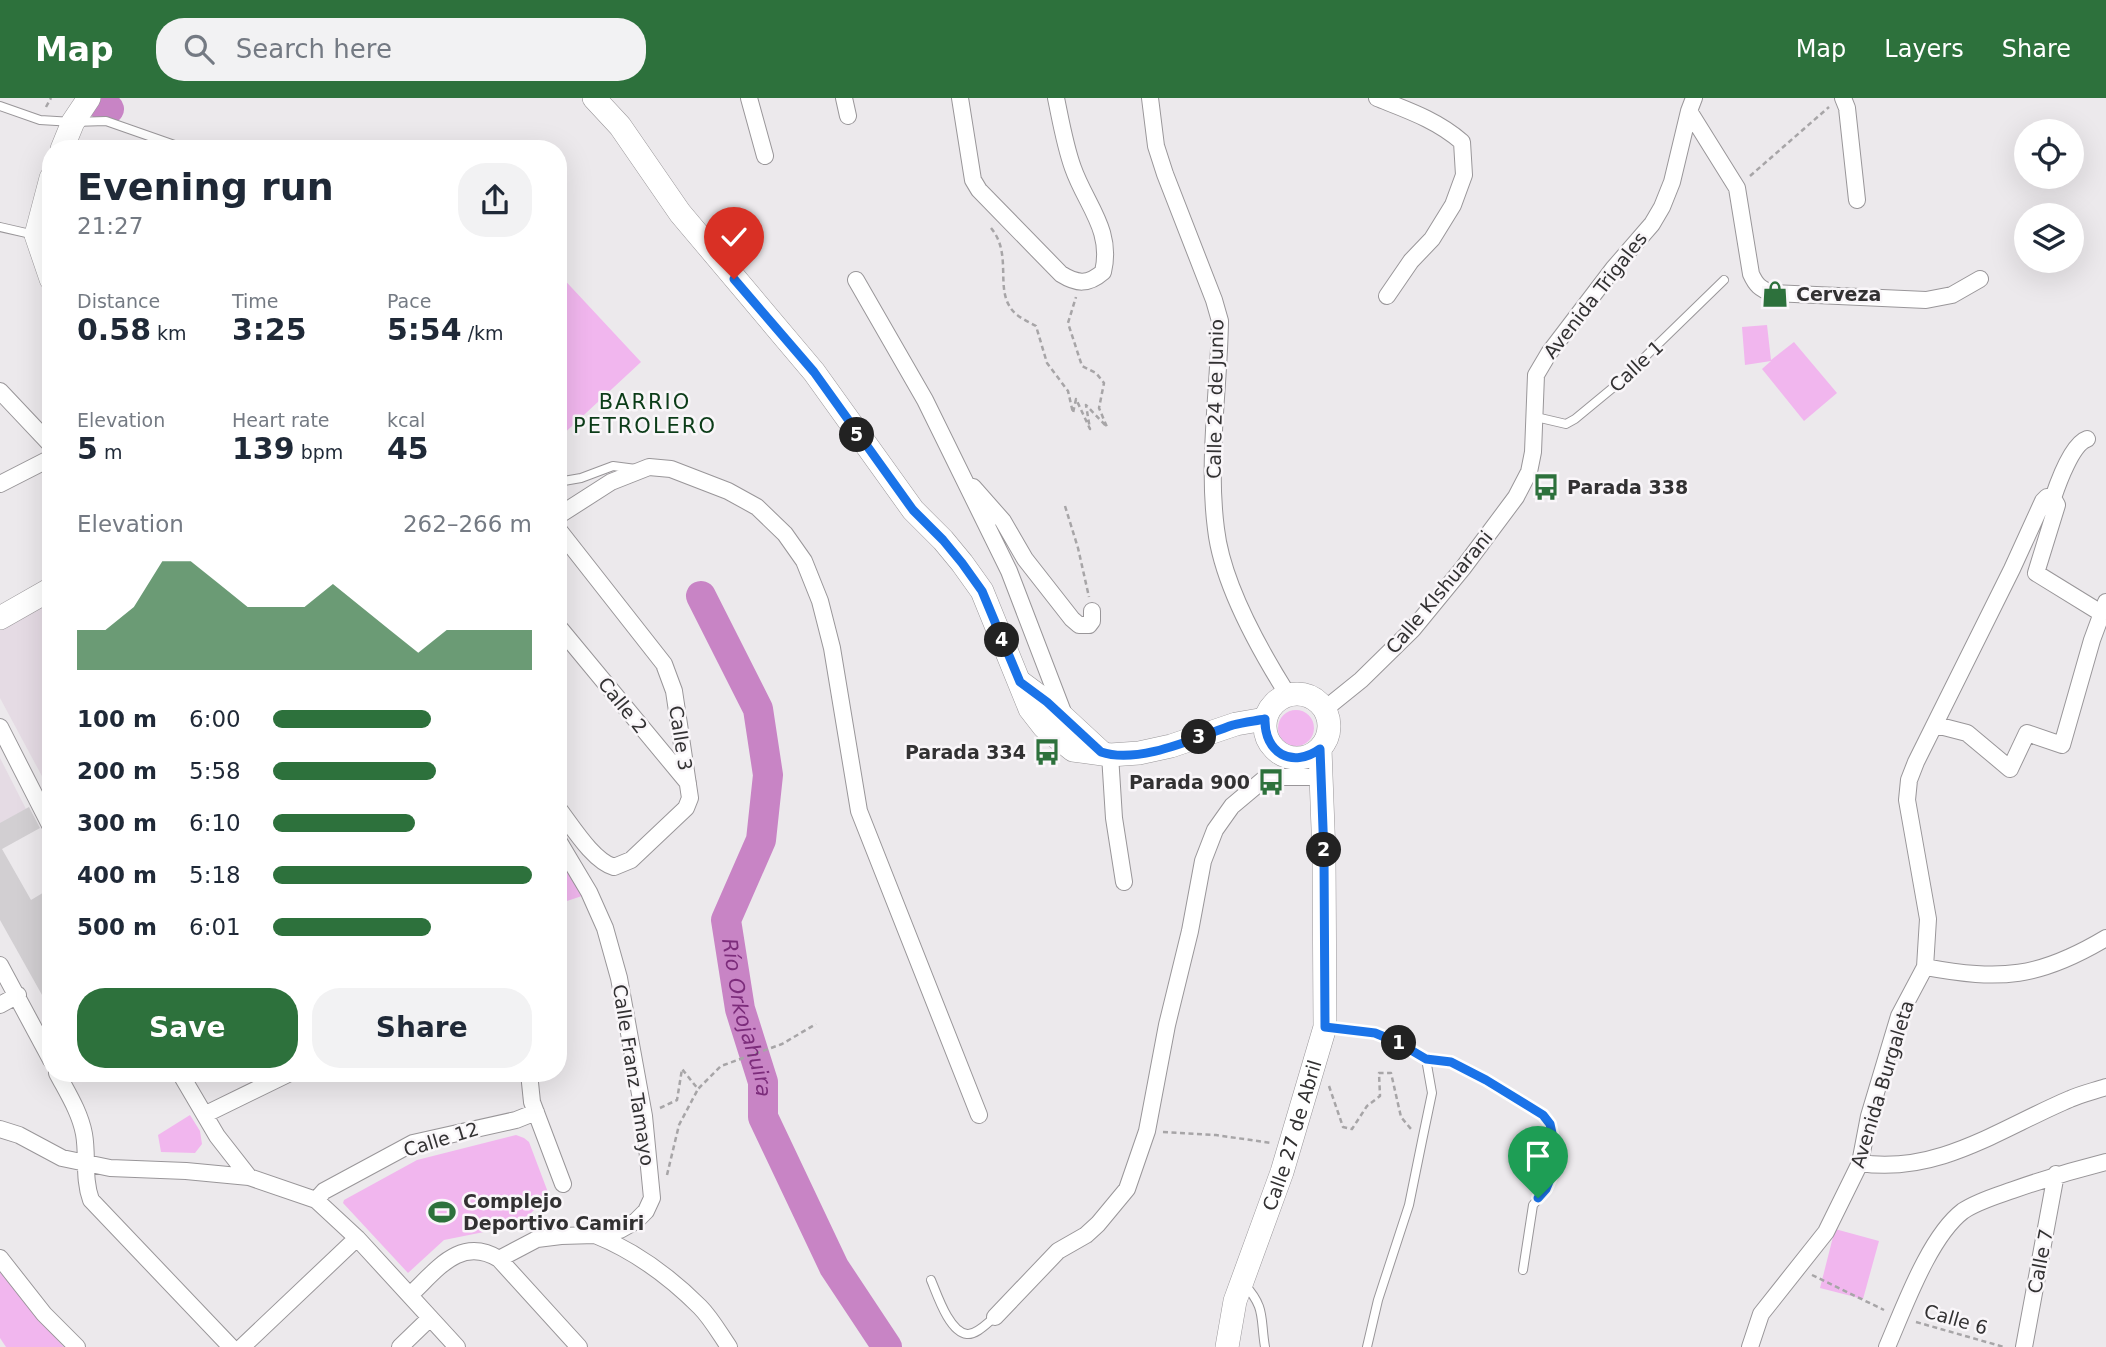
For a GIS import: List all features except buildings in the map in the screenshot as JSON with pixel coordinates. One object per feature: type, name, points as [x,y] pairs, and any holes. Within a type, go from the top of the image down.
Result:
[{"type":"main road","points":[[594,98],[620,126],[680,213],[814,372],[913,510],[962,563],[982,591],[1020,682],[1059,726],[1106,754],[1139,753],[1171,746],[1236,724],[1265,719]]},
{"type":"main road","points":[[66,140],[80,111]]},
{"type":"main road","points":[[42,205],[36,235],[42,253]]},
{"type":"main road","points":[[0,618],[42,594]]},
{"type":"main road","points":[[1287,695],[1309,696],[1325,709],[1329,730],[1320,749],[1302,758],[1282,754],[1268,739],[1265,719],[1273,704],[1287,695]]},
{"type":"main road","name":"Calle 27 de Abril","points":[[1227,1347],[1230,1321],[1282,1172],[1325,1027],[1320,749]]},
{"type":"street","points":[[748,98],[765,156]]},
{"type":"street","points":[[844,98],[848,116]]},
{"type":"street","points":[[960,98],[970,172],[979,190],[1061,274],[1081,283],[1094,280],[1103,272],[1106,250],[1103,229],[1073,168],[1056,98]]},
{"type":"street","points":[[1377,98],[1416,113],[1462,142],[1464,175],[1453,205],[1432,239],[1411,261],[1387,296]]},
{"type":"street","name":"Calle 24 de Junio","points":[[1152,99],[1156,146],[1220,321],[1213,485],[1221,556],[1261,653],[1287,695]]},
{"type":"street","points":[[1836,102],[1847,108],[1857,200]]},
{"type":"street","points":[[1692,104],[1737,188],[1751,274],[1756,285],[1772,293],[1926,300],[1952,295],[1980,279]]},
{"type":"street","name":"Avenida Trigales","points":[[1516,497],[1529,472],[1536,417],[1536,375],[1542,363],[1613,269],[1652,224],[1662,207],[1672,182],[1692,104]]},
{"type":"street","points":[[856,280],[925,400],[957,470],[1009,571],[1059,726]]},
{"type":"street","points":[[0,391],[42,435]]},
{"type":"street","points":[[1936,725],[1967,733],[2010,769],[2027,733],[2062,745],[2103,608],[2036,573],[2057,505],[2053,498],[2078,445],[2087,439]]},
{"type":"street","points":[[0,484],[42,463]]},
{"type":"street","points":[[567,510],[611,482],[640,470],[649,467],[671,469],[728,491],[757,507],[785,534],[804,561],[820,601],[832,648],[859,811],[979,1115]]},
{"type":"street","points":[[957,470],[1003,521],[1025,559],[1072,619],[1079,625],[1089,625],[1092,611]]},
{"type":"street","name":"Calle KIshuarani","points":[[1325,709],[1361,680],[1413,629],[1516,497]]},
{"type":"street","name":"Avenida Burgaleta","points":[[1750,1347],[1762,1314],[1826,1232],[1860,1163],[1868,1116],[1899,1016],[1925,967],[1928,919],[1906,800],[1909,780],[2043,501],[2047,497],[2053,498]]},
{"type":"street","name":"Calle 3","points":[[567,540],[664,664],[674,691],[690,798],[686,808],[631,860],[614,867],[605,865],[597,857],[567,819]]},
{"type":"street","name":"Calle 2","points":[[567,636],[688,784]]},
{"type":"street","points":[[0,727],[42,809]]},
{"type":"street","points":[[1106,754],[1124,882]]},
{"type":"street","points":[[995,1317],[1058,1251],[1086,1235],[1127,1189],[1147,1131],[1203,861],[1215,830],[1231,806],[1263,780],[1275,777],[1321,777]]},
{"type":"street","name":"Calle Franz Tamayo","points":[[567,855],[589,892],[605,928],[619,978],[644,1116],[652,1198]]},
{"type":"street","points":[[1925,967],[1976,975],[2015,974],[2052,966],[2106,938]]},
{"type":"street","points":[[0,965],[42,1042]]},
{"type":"street","points":[[0,1004],[18,995]]},
{"type":"street","points":[[62,1082],[78,1113],[83,1130],[87,1188],[92,1200],[232,1347]]},
{"type":"street","points":[[186,1082],[228,1153],[249,1177]]},
{"type":"street","points":[[206,1114],[272,1082]]},
{"type":"street","points":[[530,1082],[532,1102],[563,1184]]},
{"type":"street","points":[[1860,1163],[1894,1166],[1965,1148],[2071,1098],[2106,1087]]},
{"type":"street","name":"Calle 12","points":[[316,1200],[324,1191],[413,1143],[516,1120],[536,1112]]},
{"type":"street","points":[[0,1129],[19,1135],[62,1158],[85,1164],[249,1177],[316,1200],[358,1238],[457,1347]]},
{"type":"street","points":[[1887,1347],[1931,1252],[1962,1212],[1981,1201],[2056,1174],[2106,1162]]},
{"type":"street","name":"Calle 7","points":[[2024,1347],[2056,1174]]},
{"type":"street","points":[[499,1259],[537,1239],[595,1235],[621,1230],[636,1222],[646,1211],[652,1198]]},
{"type":"street","points":[[595,1235],[638,1255],[677,1287],[701,1308],[729,1347]]},
{"type":"street","points":[[242,1347],[358,1238]]},
{"type":"street","points":[[410,1295],[451,1257],[475,1250],[488,1252],[499,1259],[579,1347]]},
{"type":"street","points":[[0,1258],[44,1314],[77,1347]]},
{"type":"street","points":[[400,1347],[430,1318]]},
{"type":"lane","points":[[0,106],[40,120],[80,111],[160,140]]},
{"type":"lane","points":[[0,227],[36,235]]},
{"type":"lane","name":"Calle 1","points":[[1536,417],[1566,424],[1576,419],[1615,386],[1724,280]]},
{"type":"lane","points":[[567,480],[613,466],[640,470]]},
{"type":"lane","points":[[1325,1027],[1375,1033],[1426,1059],[1451,1062],[1543,1115],[1550,1124],[1553,1138],[1551,1177],[1546,1189],[1533,1205],[1523,1270]]},
{"type":"lane","points":[[1367,1347],[1378,1300],[1409,1205],[1432,1093],[1426,1059]]},
{"type":"lane","points":[[931,1280],[944,1312],[960,1331],[967,1334],[976,1332],[995,1317]]},
{"type":"lane","points":[[1242,1282],[1257,1298],[1261,1307],[1265,1347]]},
{"type":"path","points":[[1737,188],[1836,102]]},
{"type":"path","points":[[988,224],[995,233],[1003,254],[1009,306],[1019,317],[1036,326],[1047,363],[1068,391],[1073,413],[1076,400],[1090,429],[1086,405],[1107,427],[1099,408],[1104,383],[1096,373],[1082,366],[1068,323],[1081,283]]},
{"type":"path","points":[[1065,506],[1078,548],[1092,611]]},
{"type":"path","points":[[652,1198],[667,1175],[679,1125],[698,1089],[720,1066],[782,1044],[816,1024]]},
{"type":"path","points":[[1319,1053],[1343,1127],[1352,1129],[1367,1106],[1380,1096],[1379,1073],[1391,1073],[1401,1117],[1422,1141]]},
{"type":"path","points":[[644,1116],[677,1100],[682,1069],[698,1089]]},
{"type":"path","points":[[1147,1131],[1216,1135],[1288,1146]]},
{"type":"path","name":"Calle 6","points":[[1800,1267],[1900,1318],[2004,1347]]},
{"type":"shaded area","points":[[567,283],[641,362],[567,431]]},
{"type":"shaded area","points":[[1767,325],[1771,360],[1794,342],[1837,393],[1804,421],[1762,369],[1771,361],[1745,365],[1742,327]]},
{"type":"shaded area","points":[[42,600],[42,776],[0,698],[0,621]]},
{"type":"shaded area","points":[[1296,710],[1309,715],[1314,728],[1309,741],[1296,746],[1283,741],[1278,728],[1283,715]]},
{"type":"shaded area","points":[[0,758],[26,809],[0,824]]},
{"type":"shaded area","points":[[567,870],[582,896],[567,901]]},
{"type":"shaded area","points":[[190,1115],[200,1131],[202,1144],[195,1153],[161,1152],[158,1135]]},
{"type":"shaded area","name":"Complejo Deportivo Camiri","points":[[516,1135],[529,1142],[549,1195],[522,1222],[514,1226],[444,1240],[408,1273],[343,1203],[417,1160]]},
{"type":"shaded area","points":[[1835,1229],[1879,1241],[1863,1299],[1820,1288]]},
{"type":"shaded area","points":[[0,1271],[35,1316],[64,1347],[6,1347],[0,1338]]},
{"type":"waterway","name":"Río Orkojahuira","points":[[91,98],[109,109]]},
{"type":"waterway","name":"Río Orkojahuira","points":[[701,596],[758,709],[768,775],[761,840],[726,920],[740,1009],[763,1082],[763,1117],[834,1267],[887,1347]]},
{"type":"place","name":"Cerveza","points":[[1775,294]]},
{"type":"place","name":"Parada 338","points":[[1546,487]]},
{"type":"place","name":"Parada 334","points":[[1047,752]]},
{"type":"place","name":"Parada 900","points":[[1271,782]]},
{"type":"place","name":"Complejo Deportivo Camiri","points":[[442,1212]]},
{"type":"district","name":"BARRIO PETROLERO","points":[[645,414]]},
{"type":"route","points":[[734,279],[814,372],[913,510],[943,540],[982,591],[1020,682],[1065,717],[1101,752],[1110,755],[1139,753],[1205,736],[1236,724],[1265,719],[1268,739],[1273,748],[1282,754],[1291,758],[1302,758],[1320,749],[1325,1027],[1375,1033],[1426,1059],[1451,1062],[1543,1115],[1550,1124],[1553,1138],[1551,1177],[1538,1198]]}]
